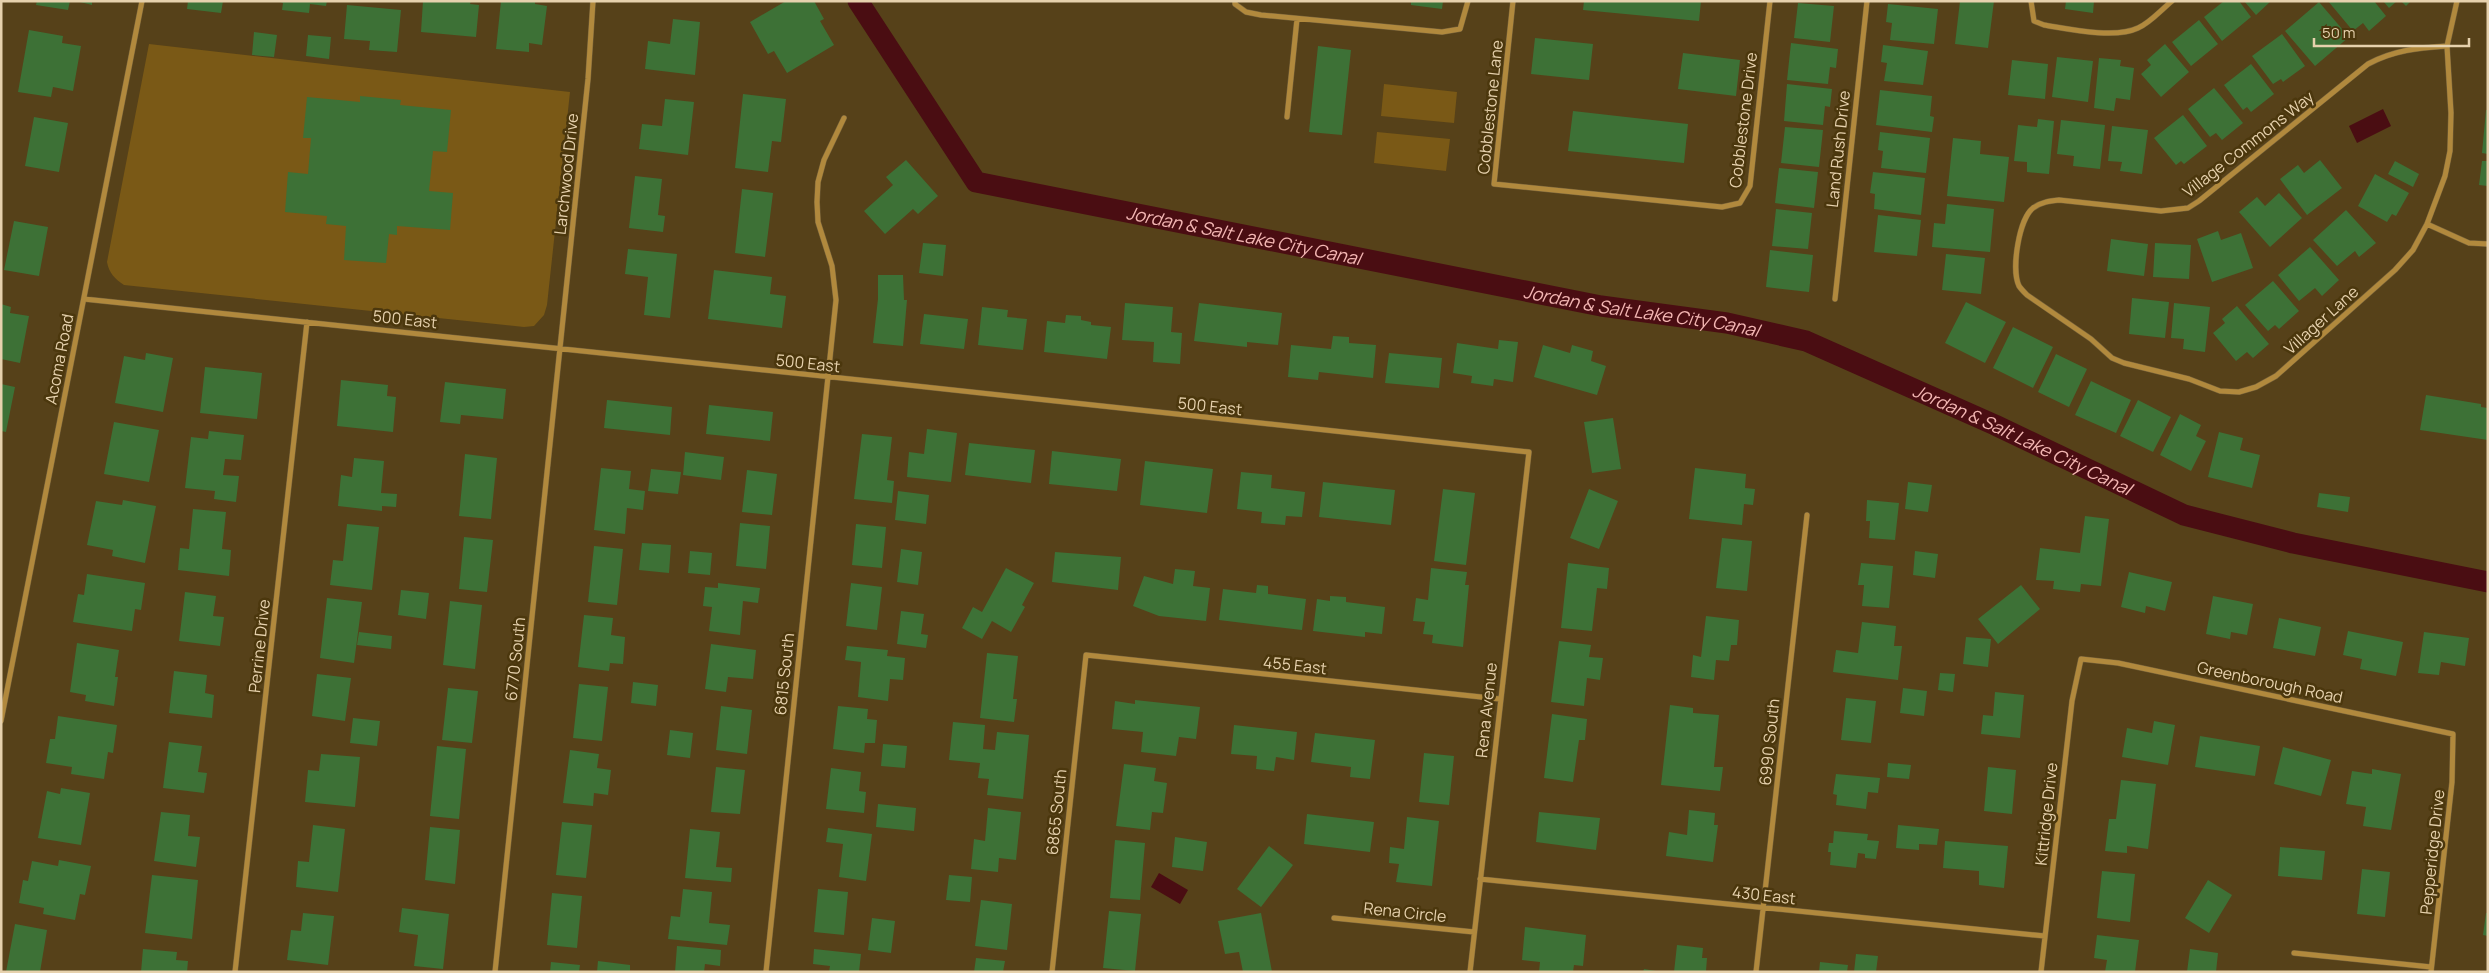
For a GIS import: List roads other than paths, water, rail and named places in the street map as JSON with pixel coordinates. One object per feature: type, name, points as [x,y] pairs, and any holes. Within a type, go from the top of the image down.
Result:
[{"type":"street","name":"Acoma Road","points":[[1,721],[142,1]]},
{"type":"street","name":"Larchwood Drive","points":[[560,348],[588,80],[594,1]]},
{"type":"street","points":[[1235,3],[1246,12],[1297,19],[1442,32],[1460,29],[1468,1]]},
{"type":"street","name":"Cobblestone Lane","points":[[1514,1],[1494,184],[1645,199]]},
{"type":"street","name":"Cobblestone Drive","points":[[1645,199],[1722,207],[1740,203],[1747,195],[1750,186],[1770,1]]},
{"type":"street","name":"Land Rush Drive","points":[[1835,299],[1867,1]]},
{"type":"street","points":[[2031,1],[2034,21],[2057,28],[2114,33],[2128,32],[2140,28],[2172,1]]},
{"type":"street","name":"Villager Lane","points":[[2017,276],[2019,286],[2027,295],[2091,339],[2112,358],[2189,379],[2220,391],[2239,392],[2256,387],[2276,376],[2395,270],[2413,250],[2427,224],[2440,192],[2450,151],[2451,114],[2447,46],[2457,1]]},
{"type":"street","points":[[1287,117],[1297,19]]},
{"type":"street","name":"Village Commons Way","points":[[2017,276],[2020,230],[2025,216],[2034,207],[2044,202],[2059,200],[2161,211],[2188,208],[2368,64],[2385,55],[2404,49],[2447,46]]},
{"type":"street","name":"6815 South","points":[[766,972],[836,300],[836,283],[818,222],[816,202],[818,182],[824,160],[844,118]]},
{"type":"street","points":[[2427,224],[2469,242],[2488,244]]},
{"type":"street","name":"500 East","points":[[84,299],[1529,452]]},
{"type":"street","name":"Perrine Drive","points":[[235,972],[307,322]]},
{"type":"street","name":"6770 South","points":[[495,972],[560,348]]},
{"type":"street","name":"Rena Avenue","points":[[1470,972],[1529,452]]},
{"type":"street","name":"6990 South","points":[[1756,972],[1806,515]]},
{"type":"street","name":"455 East","points":[[1086,655],[1500,699]]},
{"type":"street","name":"6865 South","points":[[1052,972],[1086,655]]},
{"type":"street","name":"Greenborough Road","points":[[2081,659],[2118,662],[2453,734]]},
{"type":"street","name":"Kittridge Drive","points":[[2041,972],[2072,701],[2081,659]]},
{"type":"street","name":"Pepperidge Drive","points":[[2431,969],[2452,782],[2453,734]]},
{"type":"street","name":"430 East","points":[[1480,879],[2045,936]]},
{"type":"street","name":"Rena Circle","points":[[1334,918],[1474,932]]},
{"type":"street","points":[[2294,953],[2431,969]]},
{"type":"waterway","name":"Jordan & Salt Lake City Canal","points":[[858,1],[976,182],[1601,306],[1727,323],[1806,341],[1995,425],[2184,515],[2293,543],[2488,582]]}]
